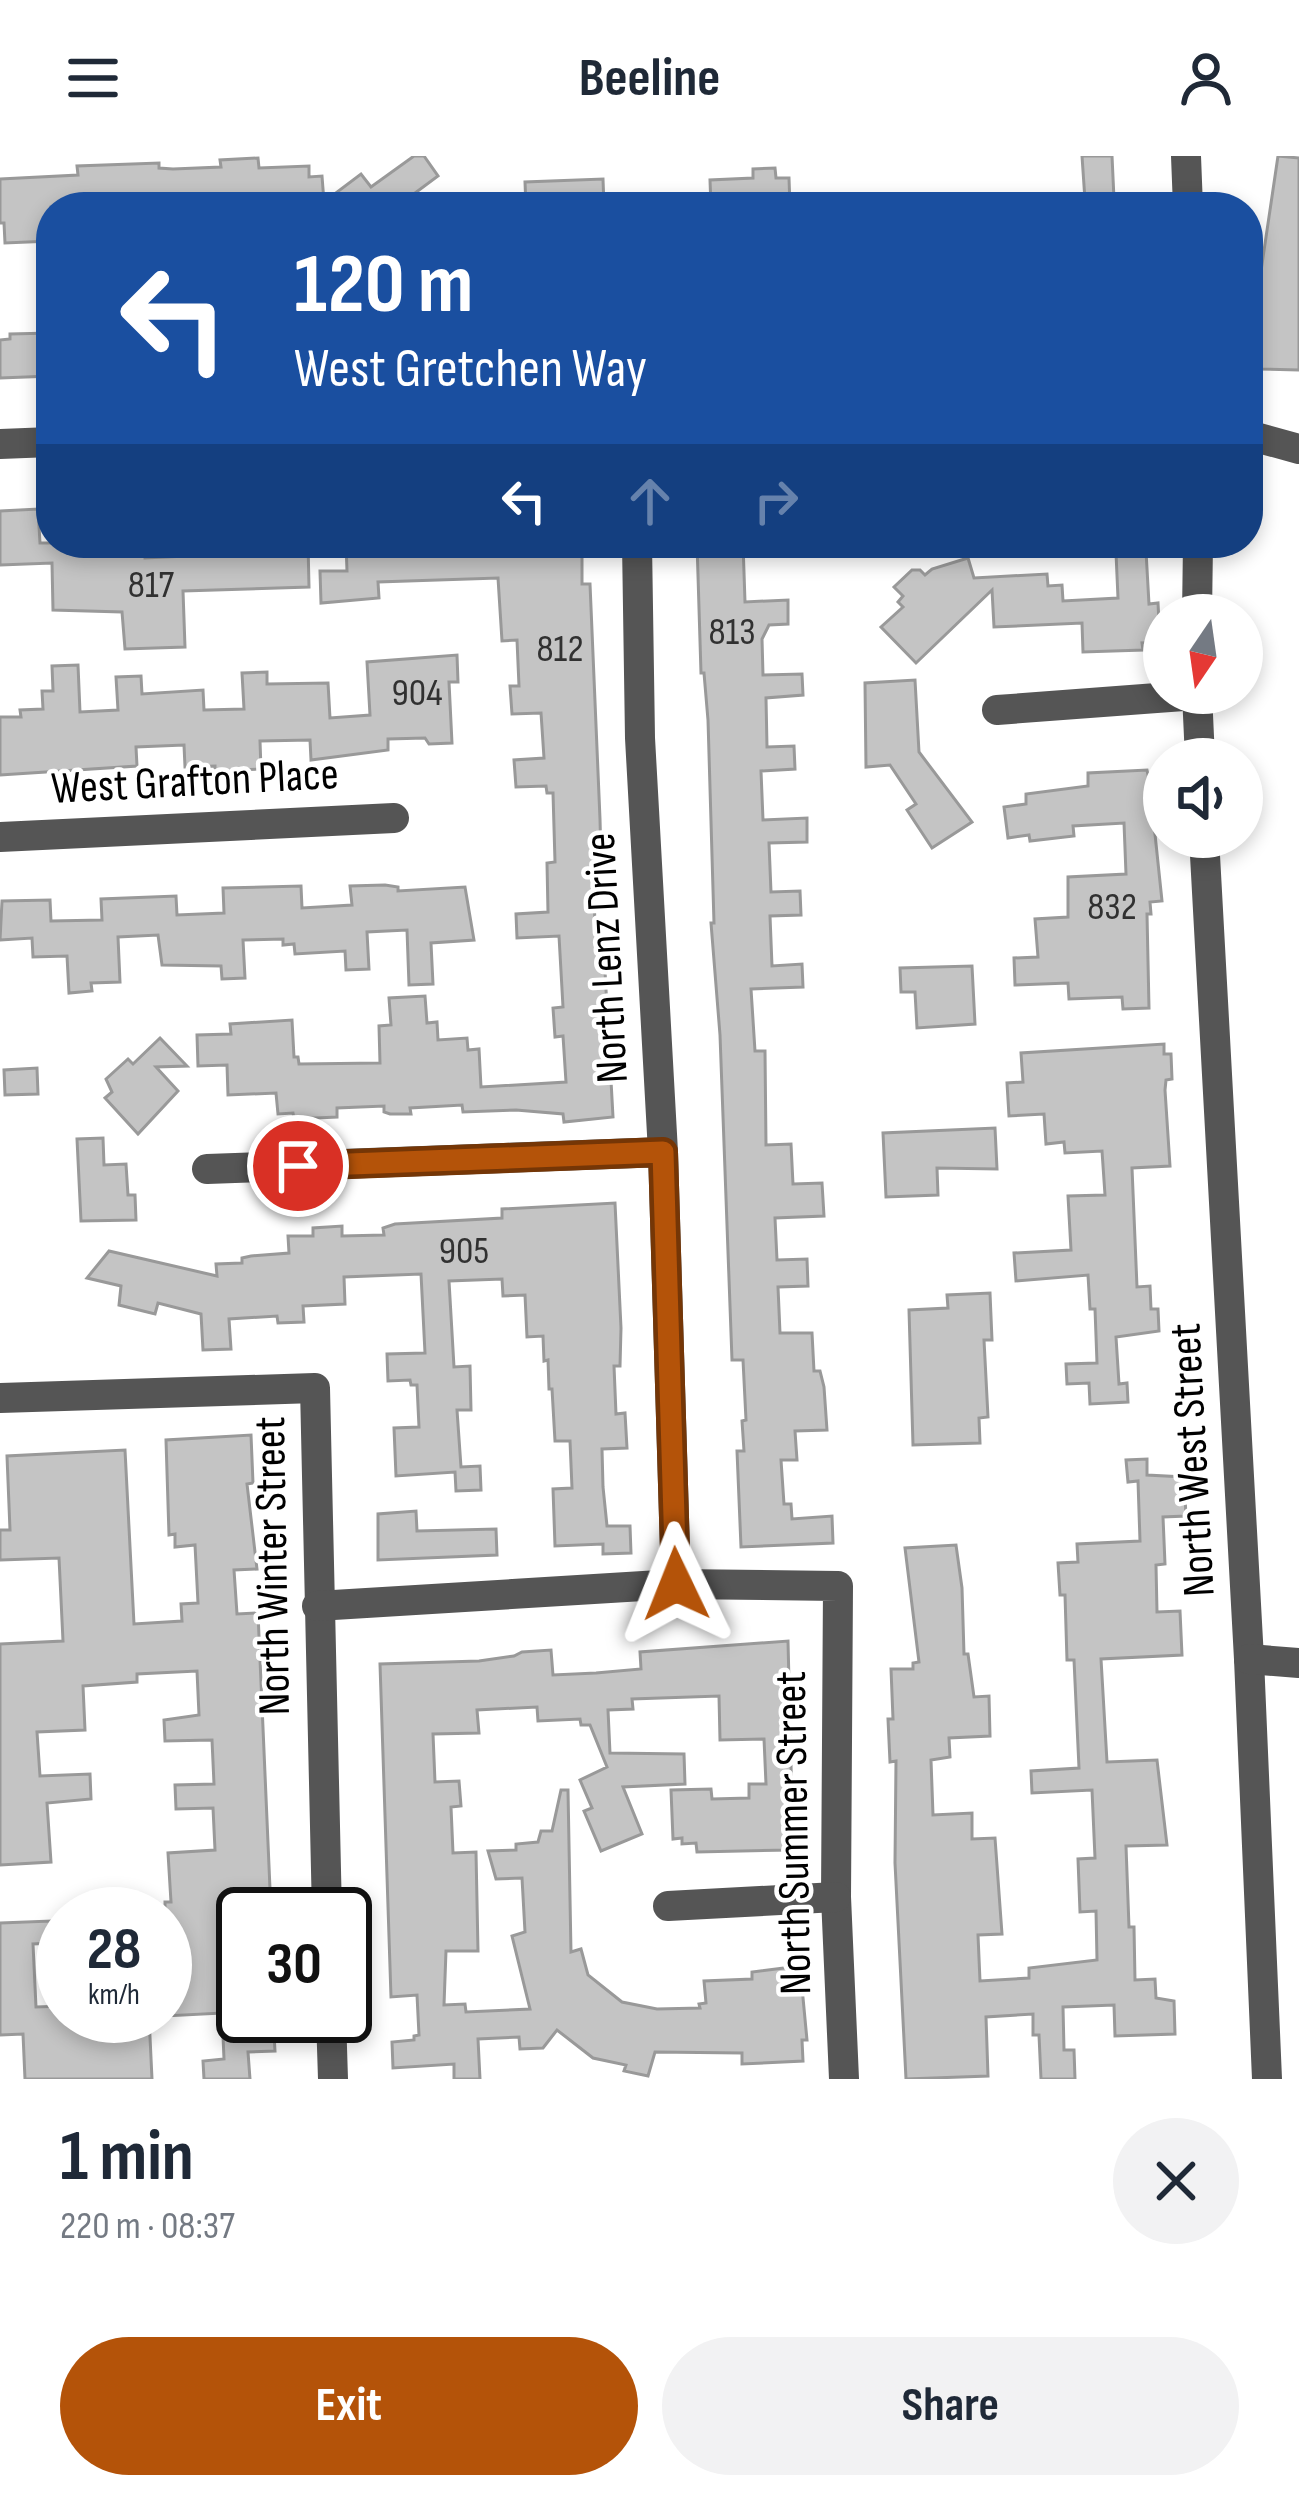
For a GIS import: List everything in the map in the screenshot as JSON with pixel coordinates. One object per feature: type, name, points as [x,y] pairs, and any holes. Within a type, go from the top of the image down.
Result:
[{"type":"street","points":[[1186,156],[1188,192]]},
{"type":"street","points":[[1263,439],[1299,449]]},
{"type":"street","points":[[0,444],[36,443]]},
{"type":"street","name":"North Lenz Drive","points":[[638,558],[640,738],[663,1152],[676,1584]]},
{"type":"street","points":[[1197,594],[1198,558]]},
{"type":"street","points":[[997,710],[1143,698]]},
{"type":"street","name":"West Grafton Place","points":[[0,837],[394,818]]},
{"type":"street","name":"North West Street","points":[[1205,858],[1267,2079]]},
{"type":"street","points":[[207,1169],[663,1152]]},
{"type":"street","name":"North Winter Street","points":[[0,1398],[315,1388],[326,1887]]},
{"type":"street","points":[[317,1606],[676,1584]]},
{"type":"street","name":"North Summer Street","points":[[676,1584],[838,1586],[836,1897],[844,2079]]},
{"type":"street","points":[[1249,1659],[1299,1663]]},
{"type":"street","points":[[668,1906],[836,1897]]},
{"type":"street","points":[[332,2043],[333,2079]]},
{"type":"building","points":[[414,156],[424,156],[438,176],[416,192],[337,192],[361,174],[371,187]]},
{"type":"building","points":[[1082,156],[1112,156],[1114,192],[1084,192]]},
{"type":"building","points":[[1278,156],[1299,158],[1299,370],[1263,369],[1263,257]]},
{"type":"building","points":[[258,158],[259,168],[309,166],[309,177],[322,176],[323,192],[36,192],[36,242],[5,243],[4,223],[0,223],[0,179],[78,175],[77,166],[221,167],[220,160]]},
{"type":"building","points":[[775,168],[776,178],[789,178],[789,192],[710,192],[710,180],[753,178],[753,169]]},
{"type":"building","points":[[603,179],[603,192],[525,192],[525,182]]},
{"type":"building","points":[[36,333],[36,377],[0,378],[0,340],[10,339],[10,334]]},
{"type":"building","points":[[36,509],[36,558],[308,558],[309,587],[183,591],[185,647],[125,649],[122,612],[53,610],[52,563],[0,565],[0,511]]},
{"type":"building","points":[[347,558],[582,558],[582,584],[590,584],[600,819],[601,858],[593,864],[595,925],[599,953],[604,953],[613,1117],[564,1122],[563,1114],[463,1112],[462,1105],[410,1108],[411,1114],[390,1114],[384,1106],[337,1108],[337,1117],[294,1119],[293,1113],[278,1114],[276,1093],[228,1095],[227,1065],[198,1066],[197,1035],[231,1034],[230,1024],[292,1020],[294,1057],[299,1064],[380,1063],[379,1026],[391,1025],[389,998],[425,996],[427,1023],[437,1022],[438,1040],[467,1038],[468,1050],[479,1049],[481,1087],[566,1082],[563,1036],[555,1037],[553,1008],[563,1007],[559,936],[517,938],[516,914],[548,912],[547,863],[555,862],[553,793],[547,793],[546,786],[516,787],[514,760],[544,758],[541,713],[512,714],[510,686],[519,686],[517,640],[502,641],[498,578],[378,582],[379,598],[321,603],[320,571],[347,571]]},
{"type":"building","points":[[697,558],[744,558],[745,602],[788,600],[788,624],[769,625],[762,639],[763,675],[802,674],[803,695],[766,698],[767,747],[794,746],[795,769],[761,771],[763,820],[807,818],[807,842],[769,843],[771,892],[800,891],[801,915],[770,916],[772,966],[802,964],[803,987],[751,989],[755,1051],[765,1051],[766,1145],[791,1144],[793,1184],[822,1183],[824,1216],[775,1218],[777,1260],[807,1259],[808,1286],[778,1287],[780,1333],[812,1333],[814,1371],[820,1371],[824,1387],[827,1430],[795,1431],[797,1460],[781,1460],[784,1504],[791,1504],[792,1519],[832,1516],[833,1543],[741,1547],[737,1451],[744,1451],[742,1421],[746,1420],[743,1360],[732,1360],[720,1035],[711,923],[708,720],[701,673]]},
{"type":"building","points":[[968,558],[974,578],[1047,574],[1048,586],[1062,585],[1063,601],[1118,598],[1116,558],[1146,558],[1143,650],[1083,652],[1082,623],[994,627],[992,590],[916,663],[881,627],[903,607],[898,602],[903,596],[894,587],[912,570],[925,575]]},
{"type":"building","points":[[457,655],[458,682],[449,682],[452,743],[388,739],[388,750],[311,760],[310,740],[260,741],[261,769],[215,771],[215,766],[185,767],[184,745],[136,747],[137,766],[0,775],[0,717],[21,717],[20,710],[43,709],[42,691],[53,691],[52,666],[78,665],[80,712],[118,710],[116,677],[141,676],[142,694],[203,690],[204,710],[244,709],[242,673],[267,672],[267,684],[328,683],[330,718],[370,715],[367,662]]},
{"type":"building","points":[[915,680],[919,752],[972,822],[932,848],[907,810],[916,804],[890,765],[866,767],[865,683]]},
{"type":"building","points":[[1143,770],[1143,858],[1158,858],[1162,901],[1150,902],[1151,914],[1147,914],[1149,1008],[1123,1009],[1122,997],[1069,999],[1068,983],[1015,985],[1014,958],[1038,957],[1035,919],[1068,917],[1068,877],[1126,874],[1124,823],[1073,826],[1074,836],[1030,841],[1029,835],[1008,838],[1004,807],[1026,804],[1026,794],[1088,786],[1088,773]]},
{"type":"building","points":[[301,886],[302,908],[352,905],[350,886],[398,887],[398,891],[465,887],[474,940],[431,943],[433,984],[409,985],[407,930],[367,932],[369,969],[346,970],[345,951],[295,954],[294,944],[283,945],[283,939],[243,940],[245,978],[222,979],[221,966],[162,965],[158,935],[118,937],[120,982],[91,983],[92,991],[69,993],[67,956],[33,957],[32,938],[0,940],[2,901],[50,900],[51,921],[102,920],[101,899],[176,896],[177,915],[224,913],[223,888]]},
{"type":"building","points":[[972,966],[975,1024],[917,1028],[915,992],[901,992],[900,968]]},
{"type":"building","points":[[160,1038],[187,1066],[156,1067],[178,1091],[138,1134],[105,1098],[112,1092],[106,1079],[128,1059],[133,1064]]},
{"type":"building","points":[[1164,1044],[1164,1054],[1171,1054],[1172,1079],[1166,1080],[1165,1090],[1170,1166],[1132,1168],[1137,1287],[1150,1286],[1159,1331],[1116,1337],[1119,1384],[1127,1383],[1128,1402],[1090,1404],[1089,1383],[1067,1384],[1066,1364],[1097,1363],[1088,1275],[1016,1281],[1014,1253],[1071,1250],[1068,1196],[1105,1195],[1102,1151],[1065,1153],[1064,1142],[1046,1144],[1044,1114],[1009,1116],[1007,1083],[1023,1082],[1021,1053]]},
{"type":"building","points":[[37,1068],[38,1094],[5,1095],[4,1070]]},
{"type":"building","points":[[995,1128],[997,1169],[937,1168],[938,1195],[886,1197],[883,1133]]},
{"type":"building","points":[[103,1138],[104,1165],[126,1164],[136,1220],[81,1221],[77,1139]]},
{"type":"building","points":[[615,1203],[621,1328],[620,1366],[614,1366],[616,1414],[625,1413],[627,1448],[602,1449],[603,1487],[607,1526],[630,1526],[631,1553],[603,1554],[603,1544],[555,1546],[553,1489],[572,1488],[570,1441],[555,1441],[543,1336],[527,1337],[525,1295],[503,1296],[502,1279],[449,1281],[454,1367],[470,1366],[471,1410],[457,1410],[461,1467],[480,1466],[481,1490],[456,1491],[455,1472],[396,1476],[394,1428],[419,1427],[417,1385],[410,1380],[388,1381],[387,1354],[425,1353],[421,1274],[344,1277],[345,1304],[303,1306],[304,1322],[278,1323],[277,1316],[229,1319],[231,1349],[203,1350],[201,1314],[158,1303],[155,1314],[119,1305],[121,1286],[87,1278],[109,1251],[217,1276],[216,1264],[289,1253],[288,1236],[313,1236],[313,1228],[342,1226],[342,1236],[384,1235],[383,1228],[395,1224],[502,1218],[502,1209]]},
{"type":"building","points":[[990,1293],[992,1340],[984,1340],[988,1417],[979,1418],[980,1443],[913,1445],[909,1310],[948,1308],[947,1295]]},
{"type":"building","points":[[251,1435],[253,1483],[247,1484],[257,1569],[234,1570],[237,1614],[258,1613],[270,1887],[216,1887],[216,2013],[192,2015],[192,1887],[170,1887],[168,1853],[215,1850],[213,1808],[176,1809],[175,1785],[214,1784],[212,1740],[165,1741],[164,1720],[199,1715],[197,1671],[137,1674],[137,1682],[83,1686],[85,1730],[37,1732],[40,1776],[90,1774],[91,1799],[47,1803],[51,1862],[0,1865],[0,1644],[63,1641],[59,1558],[0,1560],[0,1530],[10,1530],[7,1456],[125,1450],[134,1624],[182,1621],[181,1604],[198,1603],[195,1545],[175,1547],[175,1534],[169,1535],[166,1440]]},
{"type":"building","points":[[1147,1459],[1147,1475],[1184,1477],[1186,1516],[1163,1517],[1165,1564],[1156,1565],[1157,1612],[1180,1611],[1182,1655],[1101,1659],[1107,1762],[1157,1760],[1167,1845],[1126,1846],[1129,1927],[1134,1927],[1135,1980],[1155,1979],[1156,1998],[1174,2001],[1175,2034],[1115,2036],[1114,2005],[1063,2007],[1064,2050],[1074,2050],[1075,2079],[1041,2079],[1033,2014],[986,2017],[988,2076],[906,2079],[895,1863],[896,1761],[890,1762],[888,1719],[893,1719],[891,1669],[913,1669],[913,1663],[919,1662],[905,1548],[956,1545],[964,1654],[968,1654],[974,1697],[989,1696],[990,1736],[949,1738],[950,1757],[931,1760],[933,1815],[972,1813],[972,1839],[995,1838],[1002,1934],[978,1935],[980,1981],[1029,1978],[1029,1968],[1097,1960],[1096,1911],[1080,1912],[1078,1859],[1095,1858],[1092,1790],[1032,1793],[1031,1771],[1079,1768],[1074,1660],[1067,1660],[1065,1595],[1060,1595],[1058,1563],[1078,1562],[1077,1544],[1140,1541],[1138,1481],[1128,1482],[1126,1460]]},
{"type":"building","points":[[416,1511],[417,1531],[496,1529],[497,1555],[378,1560],[378,1514]]},
{"type":"building","points":[[788,1641],[793,1846],[789,1850],[697,1852],[696,1843],[673,1839],[671,1790],[711,1789],[712,1799],[749,1798],[749,1784],[766,1784],[764,1739],[720,1740],[719,1696],[632,1699],[633,1709],[608,1710],[610,1753],[684,1754],[685,1784],[623,1787],[642,1834],[601,1851],[584,1811],[592,1808],[580,1780],[607,1767],[590,1725],[581,1725],[580,1719],[538,1721],[537,1707],[477,1710],[479,1733],[433,1734],[435,1782],[459,1781],[461,1806],[451,1807],[453,1853],[476,1852],[478,1951],[446,1951],[444,2005],[465,2004],[466,2012],[530,2009],[512,1936],[525,1932],[522,1878],[496,1879],[488,1851],[516,1850],[516,1844],[538,1842],[541,1831],[552,1831],[561,1790],[568,1790],[571,1952],[581,1949],[588,1975],[622,2002],[657,2009],[700,2008],[699,2004],[706,2003],[704,1981],[752,1979],[752,1972],[800,1966],[807,2040],[802,2040],[803,2061],[742,2064],[742,2053],[655,2052],[648,2076],[624,2071],[626,2065],[593,2058],[557,2030],[543,2048],[520,2049],[519,2037],[478,2039],[480,2079],[454,2079],[454,2064],[393,2068],[392,2042],[419,2035],[417,1995],[391,1997],[380,1664],[479,1661],[551,1650],[553,1675],[596,1673],[641,1669],[640,1652]]},
{"type":"building","points":[[36,1922],[36,2043],[150,2043],[152,2079],[25,2079],[23,2034],[0,2035],[0,1923]]},
{"type":"building","points":[[223,2043],[275,2043],[275,2051],[248,2052],[250,2079],[204,2079],[203,2061],[224,2059]]},
{"type":"route","points":[[298,1166],[663,1152],[676,1584]]}]
